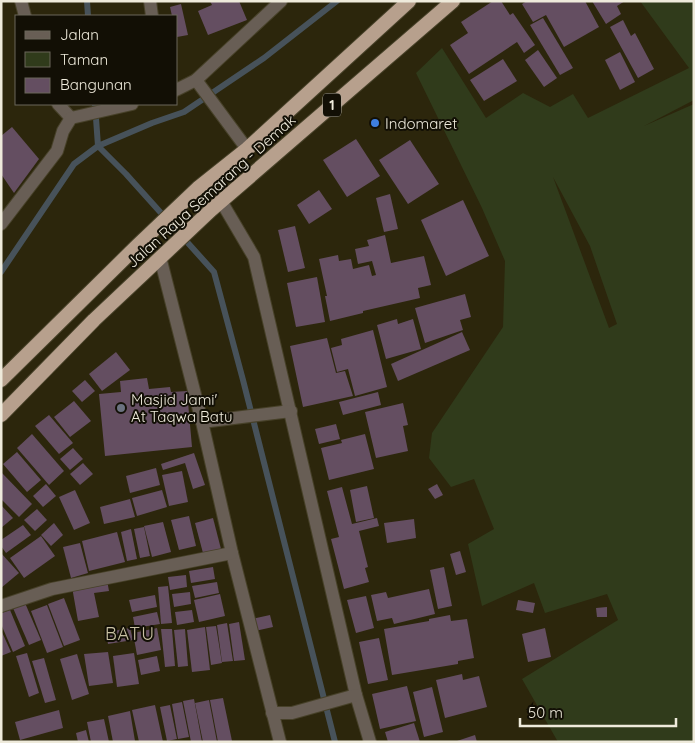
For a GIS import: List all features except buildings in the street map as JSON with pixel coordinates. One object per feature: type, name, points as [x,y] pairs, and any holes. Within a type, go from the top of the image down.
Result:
[{"type":"highway","name":"Jalan Raya Semarang - Demak","points":[[2,379],[198,188],[247,149],[410,1]]},
{"type":"highway","name":"Jalan Raya Semarang - Demak","points":[[1,415],[94,320],[216,205],[453,1]]},
{"type":"street","points":[[21,1],[25,15]]},
{"type":"street","points":[[150,1],[152,15]]},
{"type":"street","points":[[178,89],[198,82],[281,1]]},
{"type":"street","points":[[198,82],[247,149]]},
{"type":"street","points":[[59,105],[71,118]]},
{"type":"street","points":[[1,224],[57,151],[63,131],[71,118],[128,105]]},
{"type":"street","points":[[216,205],[254,257],[285,412],[354,696],[370,742]]},
{"type":"street","points":[[160,257],[207,422],[232,553],[280,742]]},
{"type":"street","points":[[207,422],[285,412]]},
{"type":"street","points":[[1,606],[52,589],[232,553]]},
{"type":"street","points":[[272,714],[292,712],[354,696]]},
{"type":"green space","points":[[640,1],[694,1],[694,100],[644,126],[694,104],[694,742],[558,742],[522,679],[618,620],[607,594],[545,613],[534,583],[482,606],[468,544],[494,529],[474,479],[451,487],[429,458],[432,433],[503,327],[505,261],[482,208],[416,73],[442,48],[486,118],[523,93],[550,107],[573,94],[588,118],[689,68]],"holes":[[[553,177],[590,246],[617,324],[609,328]]]},
{"type":"waterway","points":[[87,1],[88,15]]},
{"type":"waterway","points":[[95,105],[98,146],[152,123],[184,112],[264,58],[337,1]]},
{"type":"waterway","points":[[1,272],[74,164],[98,146],[126,174],[214,272],[335,742]]},
{"type":"place","name":"Indomaret","points":[[375,123]]},
{"type":"place","name":"Masjid Jami' At Taqwa Batu","points":[[121,408]]},
{"type":"district","name":"BATU","points":[[130,633]]}]
